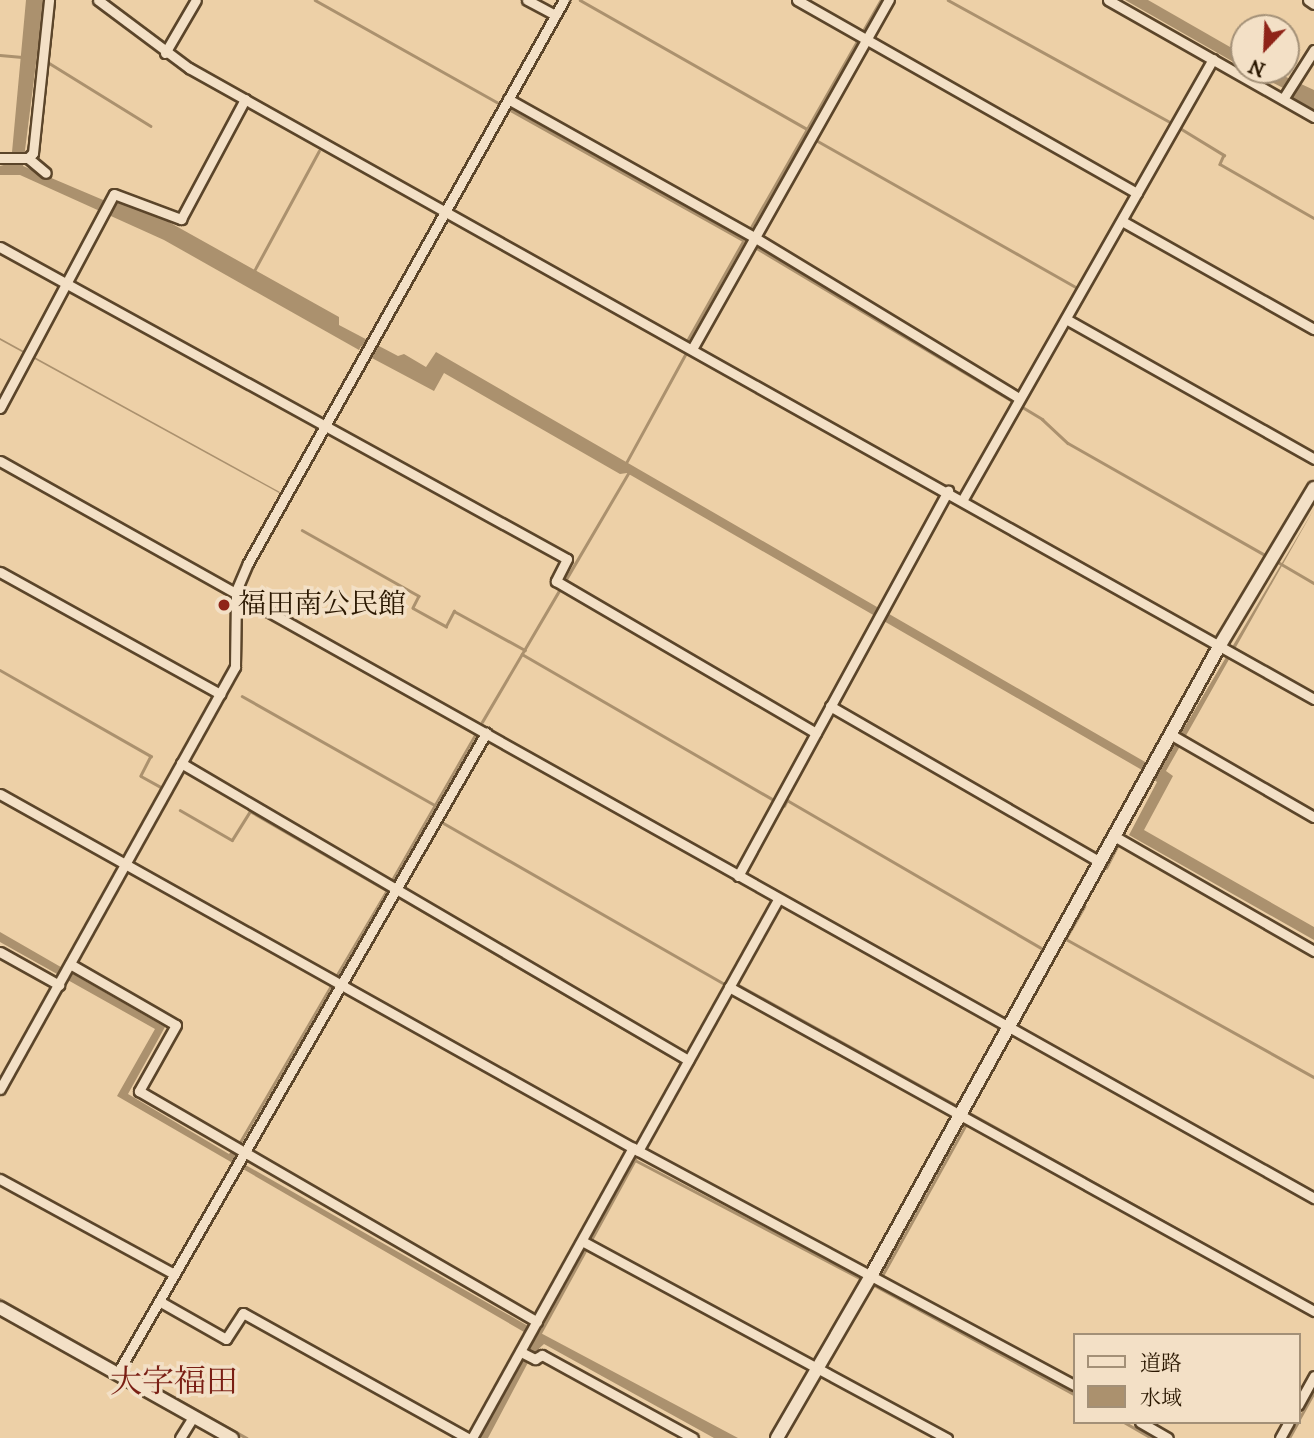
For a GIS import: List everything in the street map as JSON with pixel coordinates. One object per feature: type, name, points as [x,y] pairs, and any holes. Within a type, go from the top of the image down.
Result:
[{"type":"street","points":[[4,158],[26,158],[33,153],[49,0]]},
{"type":"street","points":[[98,0],[165,53],[245,99],[963,499],[1314,699]]},
{"type":"street","points":[[165,53],[196,0]]},
{"type":"street","points":[[527,0],[555,15]]},
{"type":"street","points":[[0,1089],[238,659],[236,591],[443,209],[564,0]]},
{"type":"street","points":[[797,0],[868,37],[1137,193]]},
{"type":"street","points":[[692,349],[889,0]]},
{"type":"street","points":[[1108,0],[1285,96],[1314,117]]},
{"type":"street","points":[[1308,0],[1314,4]]},
{"type":"street","points":[[1285,96],[1314,50]]},
{"type":"street","points":[[963,499],[1015,401],[1066,319],[1213,59]]},
{"type":"street","points":[[0,408],[106,214],[114,194],[181,219],[245,99]]},
{"type":"street","points":[[505,104],[752,242],[1015,401]]},
{"type":"street","points":[[26,158],[46,173]]},
{"type":"street","points":[[1122,221],[1314,329]]},
{"type":"street","points":[[0,247],[567,559],[556,581],[816,733]]},
{"type":"street","points":[[1066,319],[1314,459]]},
{"type":"street","points":[[0,461],[1314,1198]]},
{"type":"street","points":[[776,1438],[872,1274],[1150,770],[1177,739],[1314,488]]},
{"type":"street","points":[[738,876],[948,491]]},
{"type":"street","points":[[0,572],[220,694]]},
{"type":"street","points":[[830,706],[1100,862]]},
{"type":"street","points":[[120,1369],[236,1169],[240,1152],[342,984],[486,733]]},
{"type":"street","points":[[1177,739],[1314,817]]},
{"type":"street","points":[[181,763],[688,1060]]},
{"type":"street","points":[[0,794],[635,1149],[872,1274],[1072,1384]]},
{"type":"street","points":[[1114,836],[1314,951]]},
{"type":"street","points":[[159,1301],[226,1339],[243,1313],[470,1438],[586,1243],[635,1149],[778,899]]},
{"type":"street","points":[[0,952],[64,974],[176,1025],[139,1091],[536,1324]]},
{"type":"street","points":[[729,987],[1314,1311]]},
{"type":"street","points":[[0,1179],[174,1274]]},
{"type":"street","points":[[586,1243],[947,1438]]},
{"type":"street","points":[[0,1308],[120,1369],[232,1438]]},
{"type":"street","points":[[521,1352],[535,1359],[542,1355],[694,1438]]},
{"type":"street","points":[[1300,1401],[1314,1376]]},
{"type":"street","points":[[180,1438],[194,1416]]},
{"type":"street","points":[[1144,1424],[1168,1438]]},
{"type":"water","points":[[26,0],[44,0],[23,166],[115,205],[118,200],[167,221],[339,317],[339,325],[398,356],[404,354],[426,367],[436,352],[1159,770],[1314,509],[1166,771],[1173,776],[1144,830],[1314,927],[1314,940],[1129,835],[1157,782],[1142,770],[627,473],[620,474],[444,373],[434,391],[370,357],[370,351],[361,346],[359,350],[164,240],[20,175],[0,175],[0,166],[11,163]]},
{"type":"water","points":[[1125,0],[1148,0],[1230,47],[1230,60]]},
{"type":"water","points":[[1300,83],[1314,90],[1314,110],[1292,98],[1293,93],[1275,84]]},
{"type":"water","points":[[0,338],[280,492],[0,340]]},
{"type":"water","points":[[0,932],[165,1027],[128,1094],[229,1154],[239,1142],[235,1154],[242,1163],[535,1330],[738,1438],[714,1438],[544,1344],[532,1355],[488,1438],[477,1438],[531,1336],[117,1096],[155,1029],[0,942]]},
{"type":"waterway","points":[[315,0],[502,105]]},
{"type":"waterway","points":[[537,0],[549,7]]},
{"type":"waterway","points":[[580,0],[807,129]]},
{"type":"waterway","points":[[864,29],[881,0]]},
{"type":"waterway","points":[[948,0],[1172,123]]},
{"type":"waterway","points":[[750,229],[859,38]]},
{"type":"waterway","points":[[0,55],[22,57]]},
{"type":"waterway","points":[[46,61],[151,126]]},
{"type":"waterway","points":[[507,108],[749,243]]},
{"type":"waterway","points":[[1180,128],[1224,155],[1220,164],[1314,218]]},
{"type":"waterway","points":[[816,140],[1076,287]]},
{"type":"waterway","points":[[254,271],[319,151]]},
{"type":"waterway","points":[[1125,228],[1314,335]]},
{"type":"waterway","points":[[688,339],[746,236]]},
{"type":"waterway","points":[[755,247],[1042,419],[1068,443],[1265,555]]},
{"type":"waterway","points":[[626,463],[686,353]]},
{"type":"waterway","points":[[565,581],[629,472]]},
{"type":"waterway","points":[[302,530],[419,596],[413,608],[446,626],[454,611],[525,650]]},
{"type":"waterway","points":[[1278,562],[1314,583]]},
{"type":"waterway","points":[[0,566],[215,686]]},
{"type":"waterway","points":[[482,722],[560,589]]},
{"type":"waterway","points":[[522,654],[774,800]]},
{"type":"waterway","points":[[0,670],[151,756],[141,776],[161,787]]},
{"type":"waterway","points":[[242,696],[435,805]]},
{"type":"waterway","points":[[392,880],[475,735]]},
{"type":"waterway","points":[[1183,736],[1314,811]]},
{"type":"waterway","points":[[784,806],[787,800],[1043,949]]},
{"type":"waterway","points":[[180,810],[232,840],[250,811],[390,892]]},
{"type":"waterway","points":[[440,821],[725,984]]},
{"type":"waterway","points":[[1106,868],[1119,843]]},
{"type":"waterway","points":[[337,975],[387,890]]},
{"type":"waterway","points":[[397,896],[681,1062]]},
{"type":"waterway","points":[[1085,906],[1066,939],[1314,1077]]},
{"type":"waterway","points":[[239,1144],[332,984]]},
{"type":"waterway","points":[[737,984],[957,1106]]},
{"type":"waterway","points":[[968,1112],[1314,1305]]},
{"type":"waterway","points":[[883,1274],[966,1124]]},
{"type":"waterway","points":[[539,1335],[635,1160],[862,1279]]},
{"type":"waterway","points":[[874,1285],[1072,1393]]},
{"type":"waterway","points":[[0,1299],[247,1438]]},
{"type":"waterway","points":[[1300,1417],[1314,1392]]},
{"type":"waterway","points":[[1128,1424],[1152,1438]]},
{"type":"waterway","points":[[1289,1438],[1297,1424]]},
{"type":"place","name":"福田南公民館","points":[[224,605]]},
{"type":"district","name":"大字福田","points":[[174,1383]]}]
